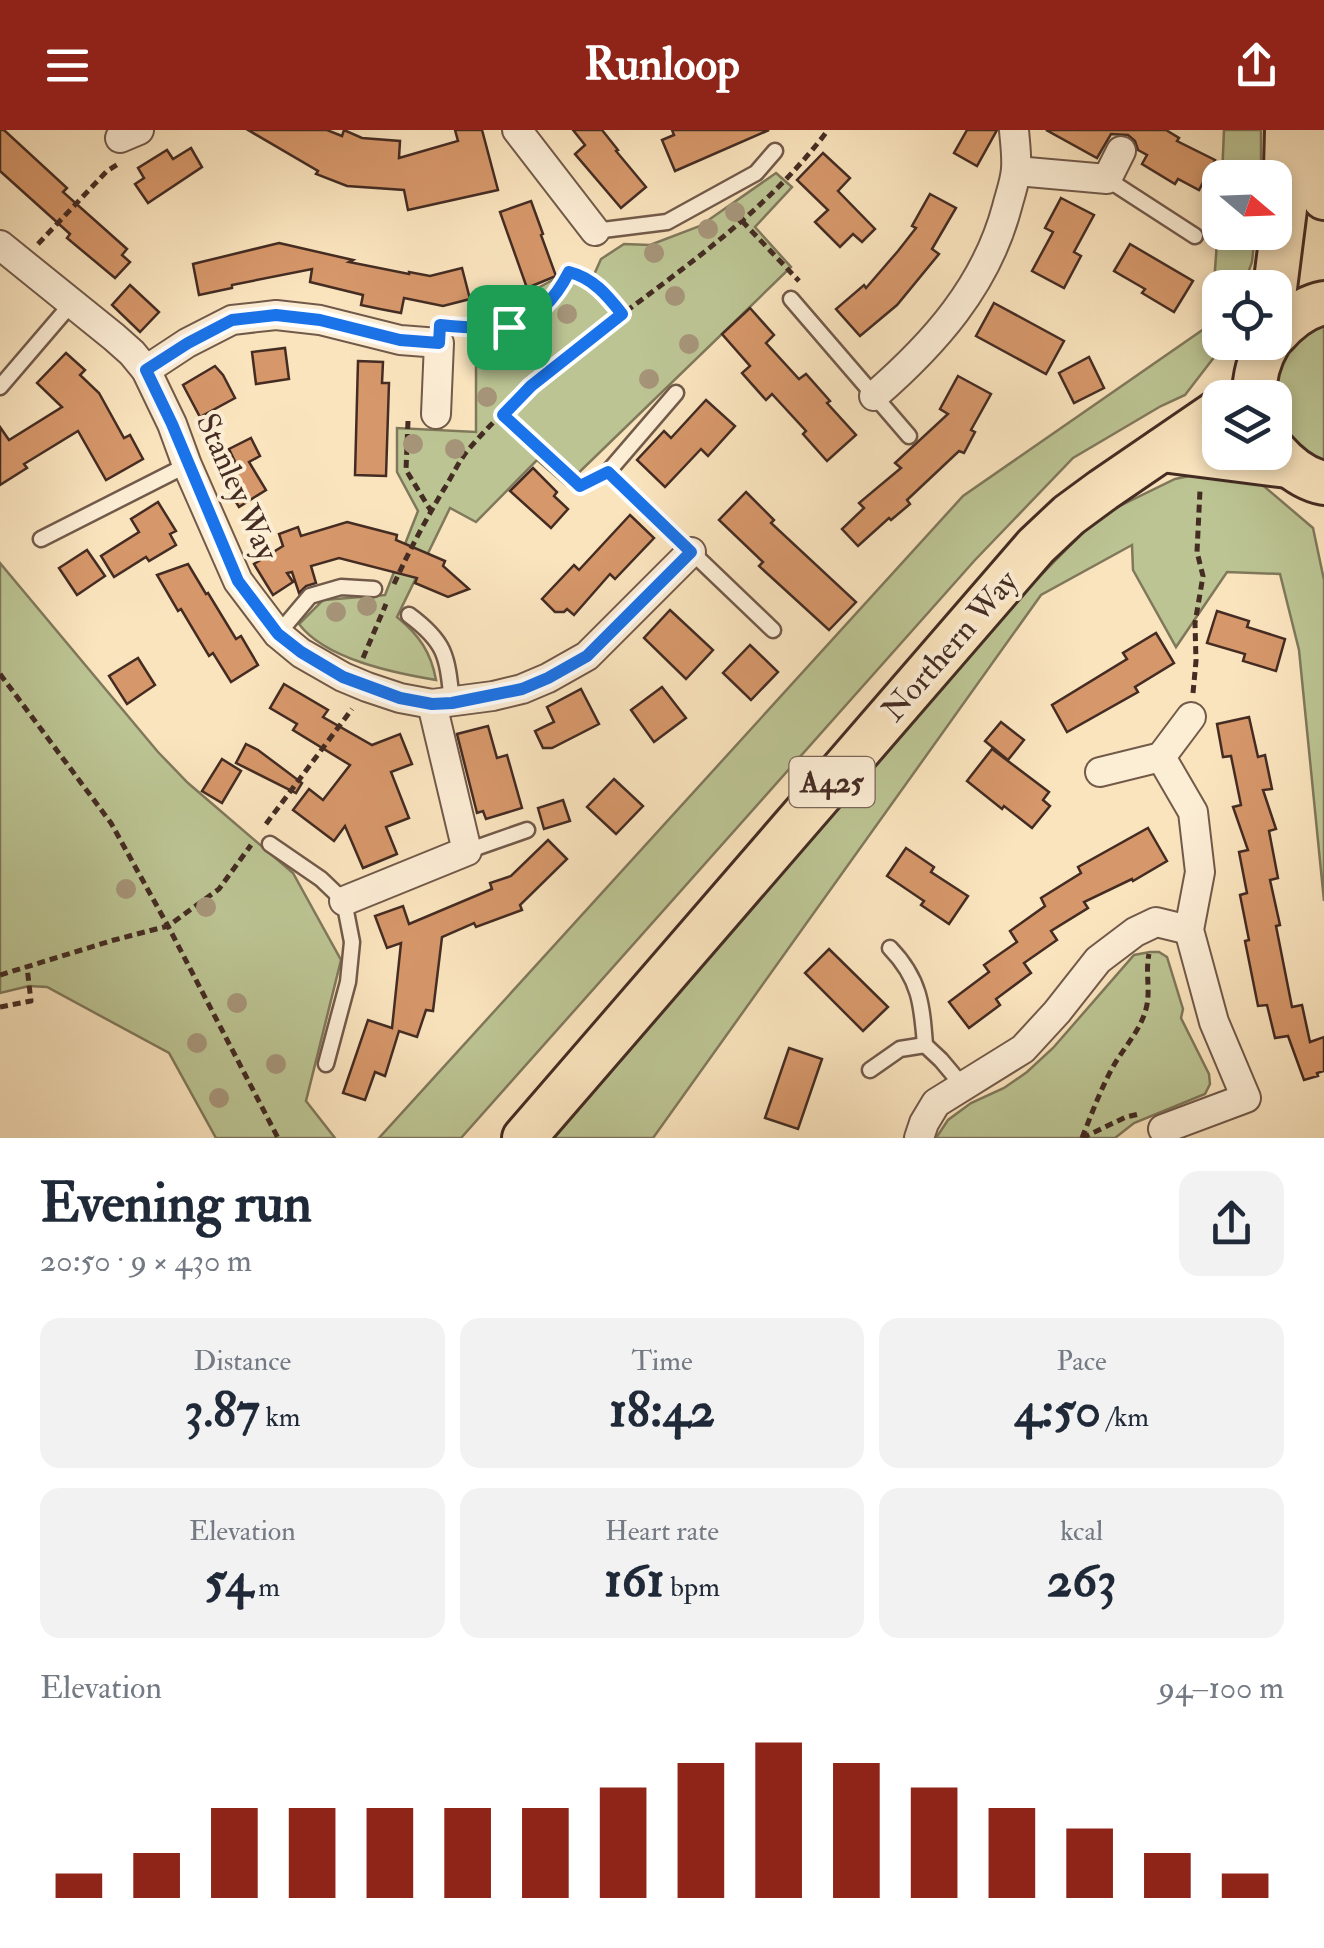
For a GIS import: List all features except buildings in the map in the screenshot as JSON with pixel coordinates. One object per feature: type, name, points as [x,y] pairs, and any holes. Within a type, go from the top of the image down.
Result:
[{"type":"main road","points":[[1277,270],[1285,209],[1288,130]]},
{"type":"main road","points":[[1308,130],[1324,198]]},
{"type":"main road","points":[[1260,362],[1286,322],[1324,304]]},
{"type":"main road","name":"Northern Way","points":[[524,1138],[1036,546],[1069,516],[1202,422]]},
{"type":"main road","points":[[1162,450],[1306,476]]},
{"type":"street","points":[[517,130],[595,231]]},
{"type":"street","points":[[874,396],[935,339],[977,280],[1000,234],[1016,171],[1014,130]]},
{"type":"street","points":[[1016,171],[1107,179],[1121,151]]},
{"type":"street","name":"Stanley Way","points":[[11,253],[132,353],[146,370],[238,581],[278,634],[301,652],[361,684],[400,698],[442,704],[522,689],[587,656],[691,552]]},
{"type":"street","points":[[146,370],[232,320],[276,315],[320,320],[400,340],[439,343],[436,414]]},
{"type":"street","points":[[344,901],[466,852],[442,704]]},
{"type":"street","points":[[1100,772],[1161,757],[1192,718]]},
{"type":"street","points":[[1161,757],[1193,812],[1200,872],[1188,930],[1214,1022],[1246,1098],[1172,1125]]},
{"type":"street","points":[[919,1138],[936,1103],[1024,1049],[1098,960],[1135,932],[1156,922],[1188,930]]},
{"type":"lane","points":[[595,231],[668,222],[756,173],[776,151]]},
{"type":"lane","points":[[1107,179],[1195,236]]},
{"type":"lane","points":[[791,299],[908,436]]},
{"type":"lane","points":[[0,386],[72,303]]},
{"type":"lane","points":[[676,393],[608,472],[773,630]]},
{"type":"lane","points":[[41,538],[187,464]]},
{"type":"lane","points":[[278,634],[310,596],[341,587],[374,589]]},
{"type":"lane","points":[[410,615],[442,647],[442,704]]},
{"type":"lane","points":[[466,852],[527,830]]},
{"type":"lane","points":[[270,844],[321,879],[344,901],[352,942],[348,982],[326,1064]]},
{"type":"lane","points":[[890,948],[906,964],[918,989],[925,1046],[962,1085]]},
{"type":"lane","points":[[870,1070],[900,1049],[925,1046]]},
{"type":"path","points":[[394,585],[417,532],[466,452],[531,386],[742,222],[828,130]]},
{"type":"path","points":[[11,253],[107,171],[127,143]]},
{"type":"path","points":[[742,222],[801,283]]},
{"type":"path","points":[[439,343],[440,325],[509,327],[530,318],[558,293],[569,272],[582,275],[605,292],[622,314]]},
{"type":"path","points":[[431,510],[406,470],[408,413],[436,414]]},
{"type":"path","points":[[503,415],[580,486],[608,472]]},
{"type":"path","points":[[1192,718],[1194,623],[1203,576],[1197,552],[1200,488],[1215,487]]},
{"type":"path","points":[[265,826],[361,684],[386,602]]},
{"type":"path","points":[[0,674],[111,823],[278,1138]]},
{"type":"path","points":[[0,975],[168,926],[219,888],[253,842]]},
{"type":"path","points":[[1082,1138],[1104,1083],[1135,1035],[1145,1011],[1149,990],[1146,967],[1156,922]]},
{"type":"path","points":[[0,1006],[31,1001],[26,967]]},
{"type":"path","points":[[1082,1138],[1143,1113],[1166,1110],[1172,1125]]},
{"type":"green space","points":[[1224,130],[1261,130],[1261,160],[1223,160]]},
{"type":"green space","points":[[776,173],[792,187],[755,227],[791,267],[566,485],[537,460],[476,522],[450,508],[397,617],[423,645],[436,680],[343,655],[325,647],[299,624],[323,600],[385,595],[418,511],[397,472],[397,428],[476,432],[476,332],[494,312],[560,276],[589,286],[601,259],[624,244],[650,245],[700,226]]},
{"type":"green space","points":[[1216,250],[1253,250],[1249,270],[1215,270]]},
{"type":"green space","points":[[1324,323],[1324,462],[1292,442],[1292,380],[1276,380],[1282,360],[1292,360],[1292,344]]},
{"type":"green space","points":[[1202,330],[1202,360],[1212,360],[1185,395],[1073,458],[975,560],[461,1138],[379,1138],[963,496]]},
{"type":"green space","points":[[1203,473],[1252,476],[1313,528],[1324,580],[1324,901],[1299,650],[1280,574],[1227,572],[1176,647],[1133,570],[1132,545],[1041,595],[653,1138],[554,1138],[1036,580],[1099,516],[1175,479]]},
{"type":"green space","points":[[0,563],[158,752],[188,783],[293,873],[341,960],[306,1101],[335,1138],[216,1138],[169,1053],[47,987],[29,986],[0,993]]},
{"type":"green space","points":[[1150,952],[1167,957],[1183,1009],[1181,1018],[1209,1074],[1205,1094],[1134,1123],[1115,1138],[936,1138],[948,1120],[971,1103],[1027,1072],[1134,955]]},
{"type":"route","points":[[569,272],[582,275],[605,292],[622,314],[531,386],[503,415],[580,486],[608,472],[691,552],[587,656],[522,689],[432,704],[400,698],[343,677],[278,634],[238,581],[146,370],[232,320],[276,315],[320,320],[400,340],[439,343],[440,325],[509,327],[545,307],[569,272]]}]
